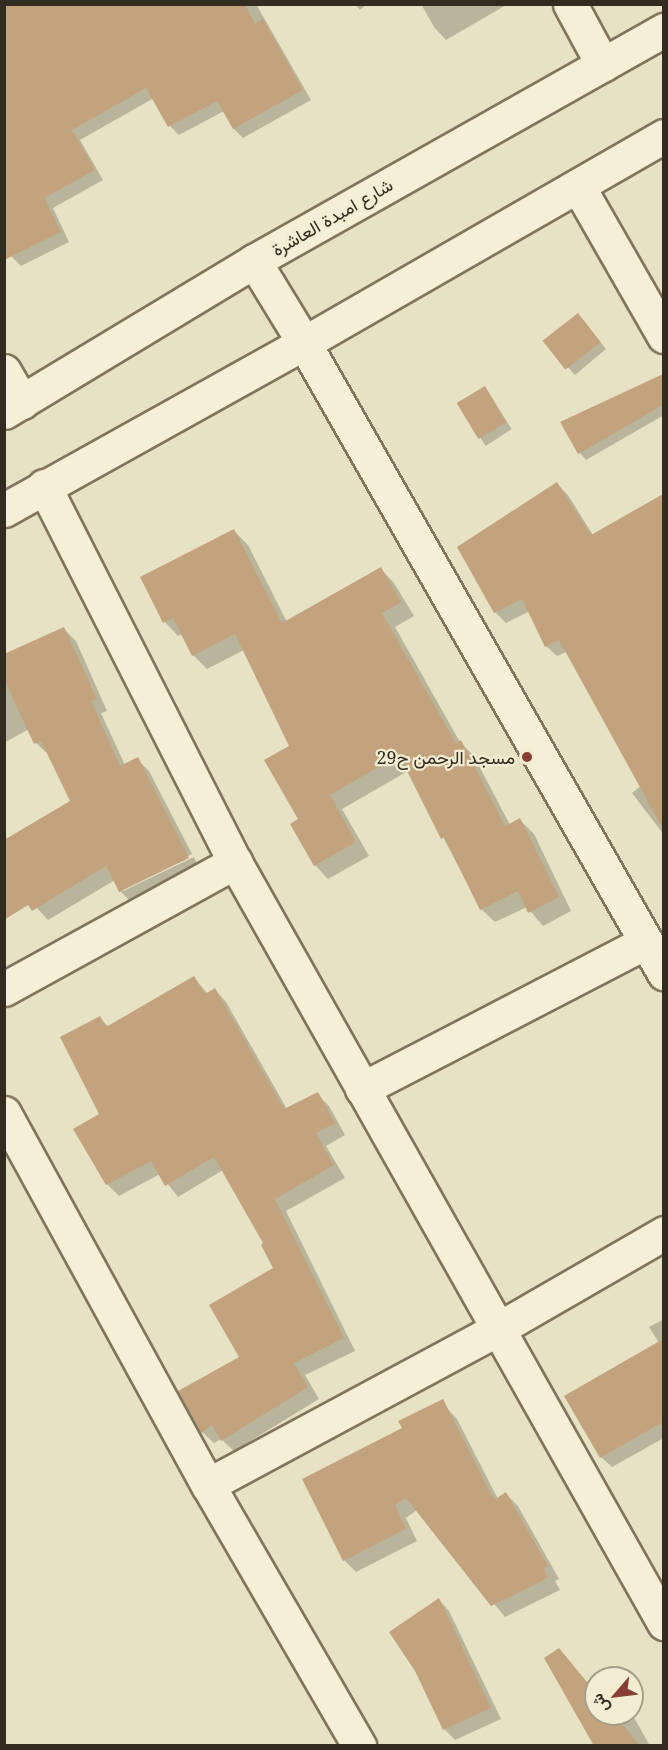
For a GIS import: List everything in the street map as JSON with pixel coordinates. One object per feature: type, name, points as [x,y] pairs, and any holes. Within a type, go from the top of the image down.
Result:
[{"type":"street","points":[[570,4],[603,65]]},
{"type":"street","name":"شارع امبدة العاشرة","points":[[13,407],[254,261],[663,30]]},
{"type":"street","points":[[4,510],[304,343],[663,136]]},
{"type":"street","points":[[578,186],[663,336]]},
{"type":"street","points":[[254,261],[304,343],[663,973]]},
{"type":"street","points":[[4,371],[13,407]]},
{"type":"street","points":[[44,486],[235,862],[498,1329],[658,1603]]},
{"type":"street","points":[[4,989],[235,862]]},
{"type":"street","points":[[362,1089],[646,942]]},
{"type":"street","points":[[4,1113],[208,1485],[359,1746]]},
{"type":"street","points":[[208,1485],[498,1329],[663,1233]]},
{"type":"building","points":[[4,4],[245,4],[255,24],[263,19],[303,90],[233,129],[217,101],[168,127],[146,88],[72,130],[95,170],[44,198],[61,232],[4,260]]},
{"type":"building","points":[[578,313],[601,342],[565,370],[543,341]]},
{"type":"building","points":[[663,374],[663,405],[578,454],[560,422]]},
{"type":"building","points":[[485,386],[507,422],[478,439],[457,403]]},
{"type":"building","points":[[557,482],[591,535],[663,494],[663,829],[559,640],[545,647],[522,599],[494,613],[457,547]]},
{"type":"building","points":[[234,529],[282,623],[381,567],[401,602],[382,613],[456,743],[461,740],[505,826],[520,818],[559,897],[528,913],[518,891],[480,910],[444,837],[441,839],[399,755],[330,795],[356,842],[314,866],[290,824],[298,819],[264,760],[289,746],[235,634],[192,656],[173,618],[163,623],[140,577]]},
{"type":"building","points":[[64,627],[97,699],[91,701],[120,766],[138,757],[189,858],[119,892],[106,866],[32,911],[28,905],[4,920],[4,840],[70,801],[41,741],[34,744],[4,679],[4,654]]},
{"type":"building","points":[[194,976],[205,994],[215,988],[284,1109],[318,1092],[335,1123],[316,1133],[334,1165],[275,1199],[344,1338],[294,1363],[308,1387],[221,1441],[212,1425],[201,1433],[178,1391],[239,1357],[209,1305],[273,1268],[261,1245],[263,1243],[214,1157],[165,1186],[151,1161],[106,1185],[73,1129],[99,1114],[60,1037],[100,1016],[106,1027]]},
{"type":"building","points":[[663,1339],[663,1422],[600,1458],[564,1396]]},
{"type":"building","points":[[443,1399],[494,1500],[506,1492],[548,1566],[544,1568],[548,1578],[491,1606],[406,1498],[395,1505],[406,1529],[343,1561],[302,1479],[402,1428],[398,1421]]},
{"type":"building","points":[[439,1598],[491,1708],[443,1730],[415,1671],[389,1632]]},
{"type":"building","points":[[559,1648],[584,1678],[584,1726],[624,1726],[640,1746],[594,1746],[544,1658]]},
{"type":"place","name":"مسجد الرحمن ح29","points":[[527,757]]}]
